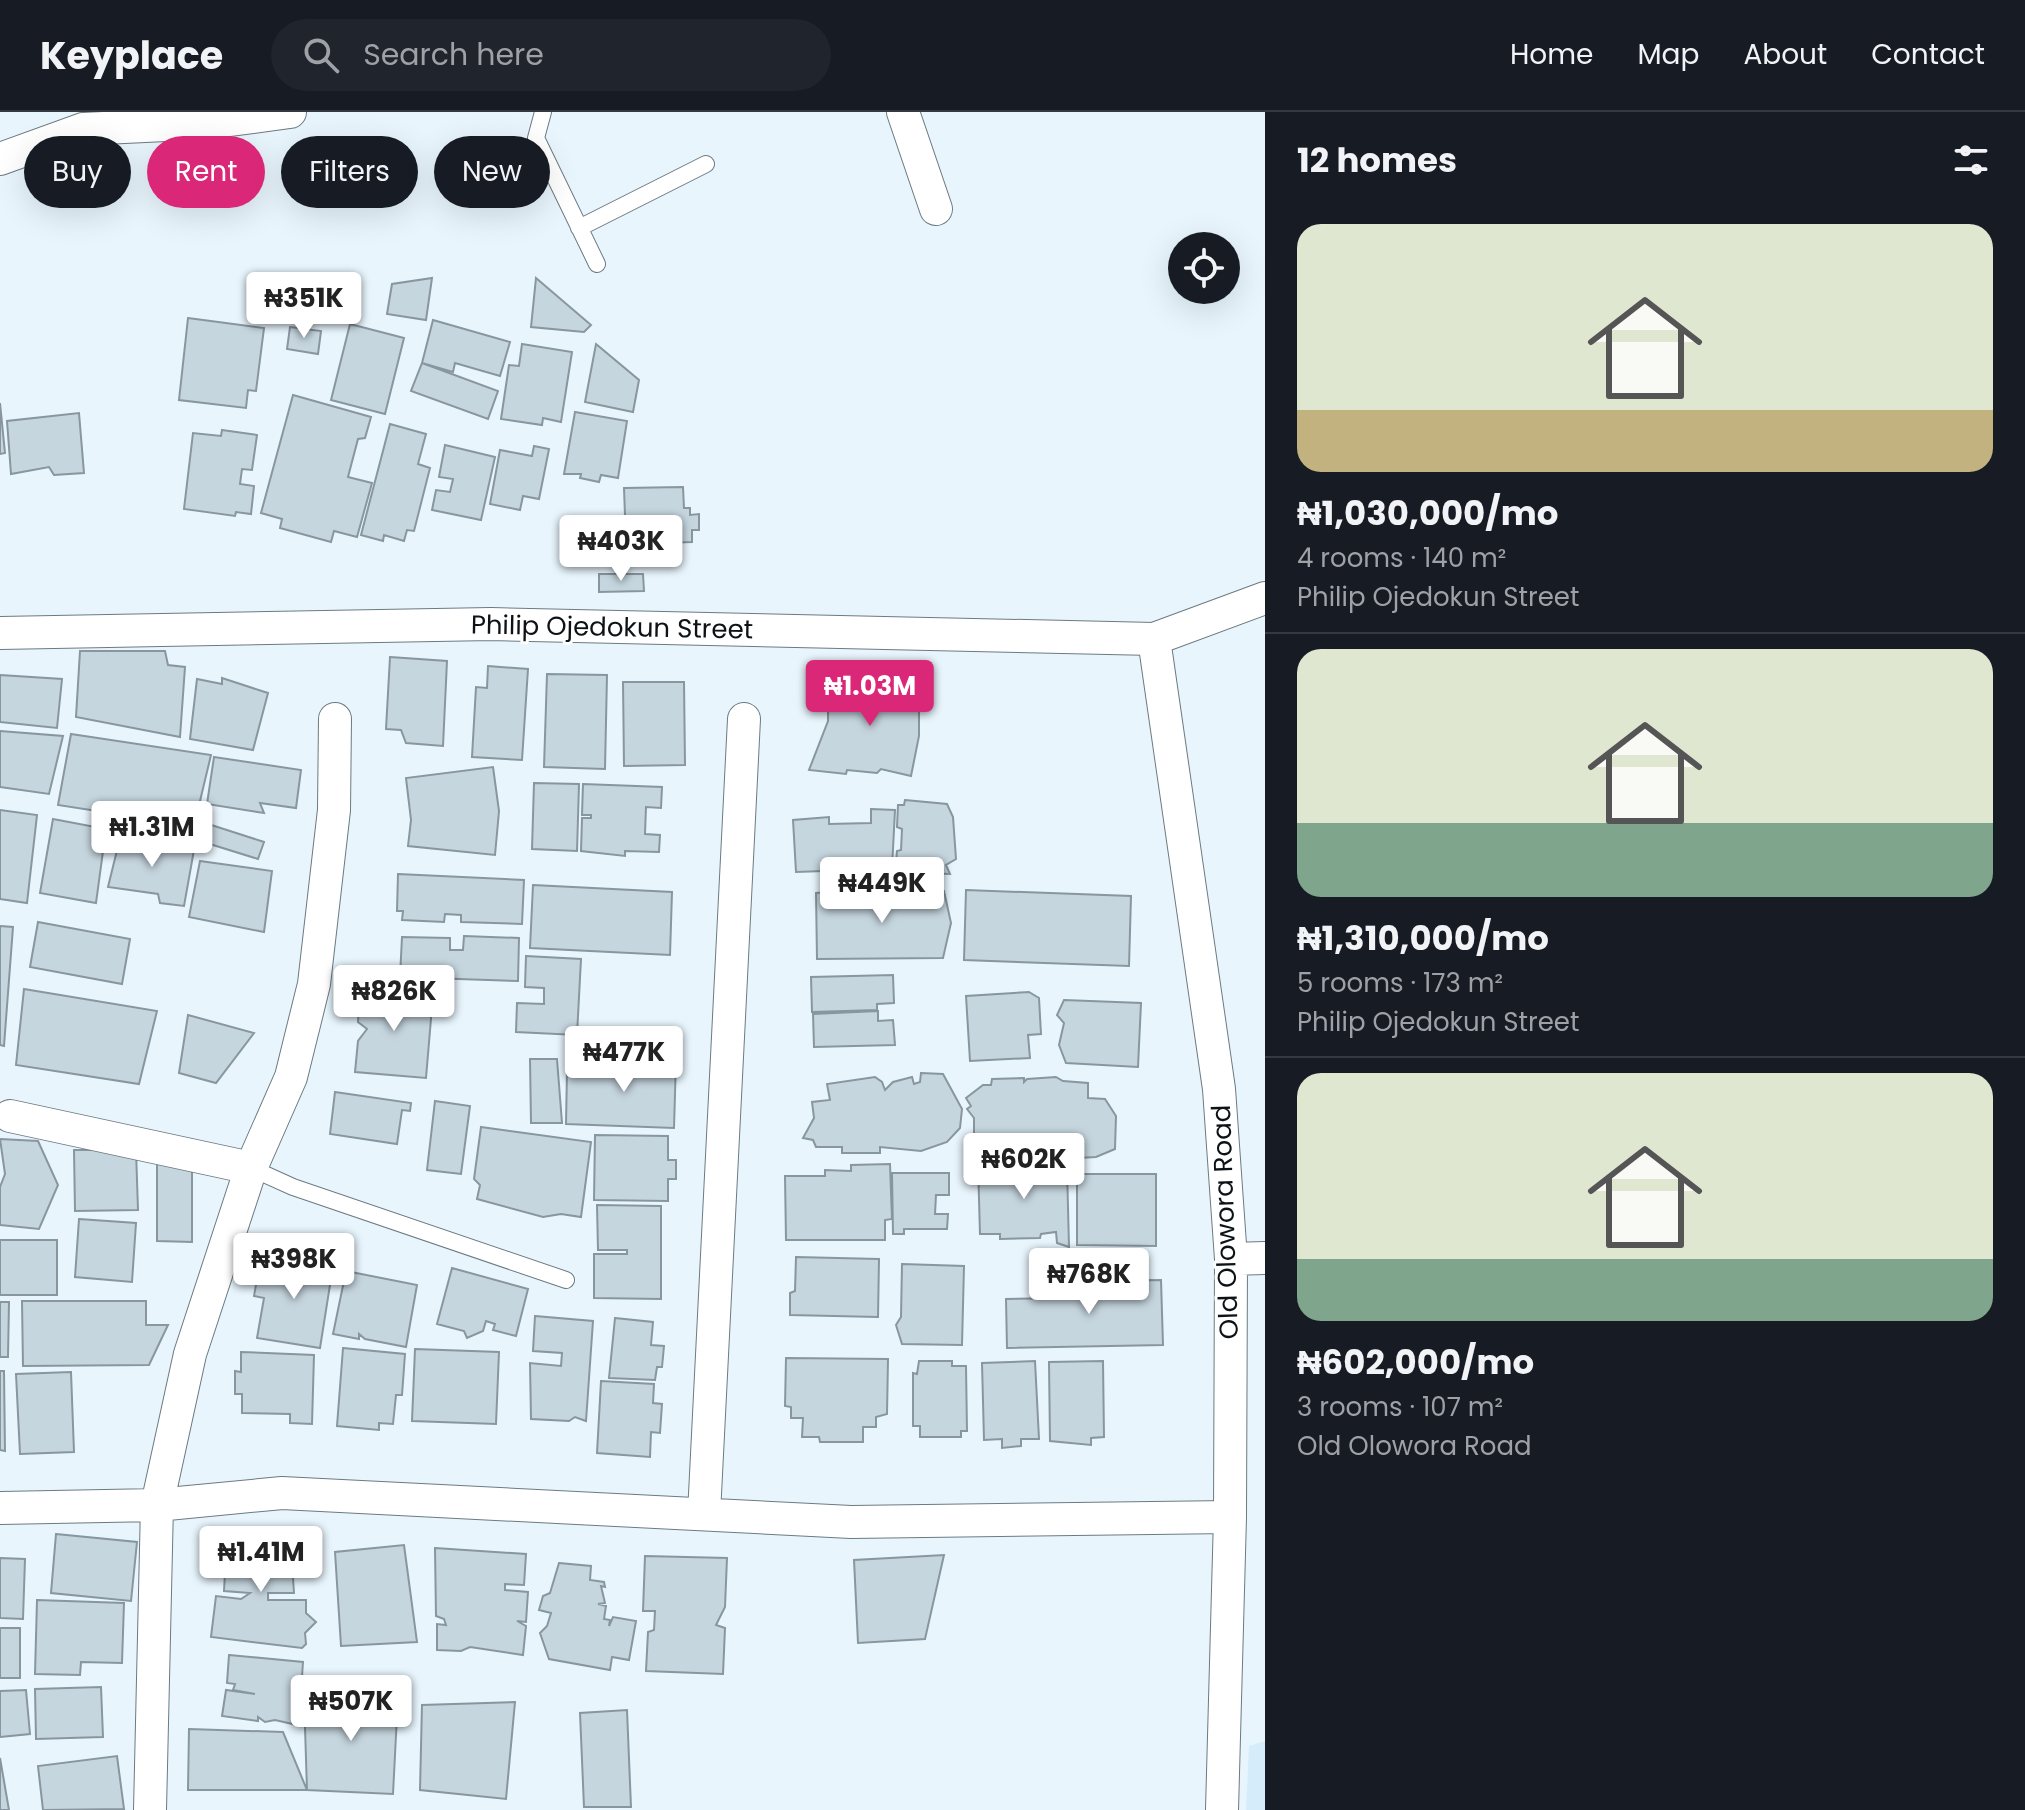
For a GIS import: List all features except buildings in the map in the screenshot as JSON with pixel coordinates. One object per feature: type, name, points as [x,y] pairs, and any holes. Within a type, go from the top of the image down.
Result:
[{"type":"street","points":[[0,159],[83,129],[207,123],[290,112]]},
{"type":"street","points":[[903,112],[936,209]]},
{"type":"street","name":"Philip Ojedokun Street","points":[[0,633],[491,624],[1154,639],[1265,598]]},
{"type":"street","name":"Old Olowora Road","points":[[1154,639],[1219,1089],[1231,1259],[1230,1517],[1222,1810]]},
{"type":"street","points":[[150,1810],[157,1505],[190,1354],[251,1168],[291,1077],[314,984],[334,810],[335,719]]},
{"type":"street","points":[[704,1514],[744,719]]},
{"type":"street","points":[[10,1116],[251,1168]]},
{"type":"street","points":[[1231,1259],[1265,1258]]},
{"type":"street","points":[[0,1508],[157,1505],[282,1493],[851,1522],[1230,1517]]},
{"type":"lane","points":[[543,112],[536,138],[597,264]]},
{"type":"lane","points":[[579,228],[706,164]]},
{"type":"lane","points":[[251,1168],[293,1187],[566,1280]]},
{"type":"shaded area","points":[[1265,1741],[1265,1810],[1246,1810],[1249,1746]]}]
